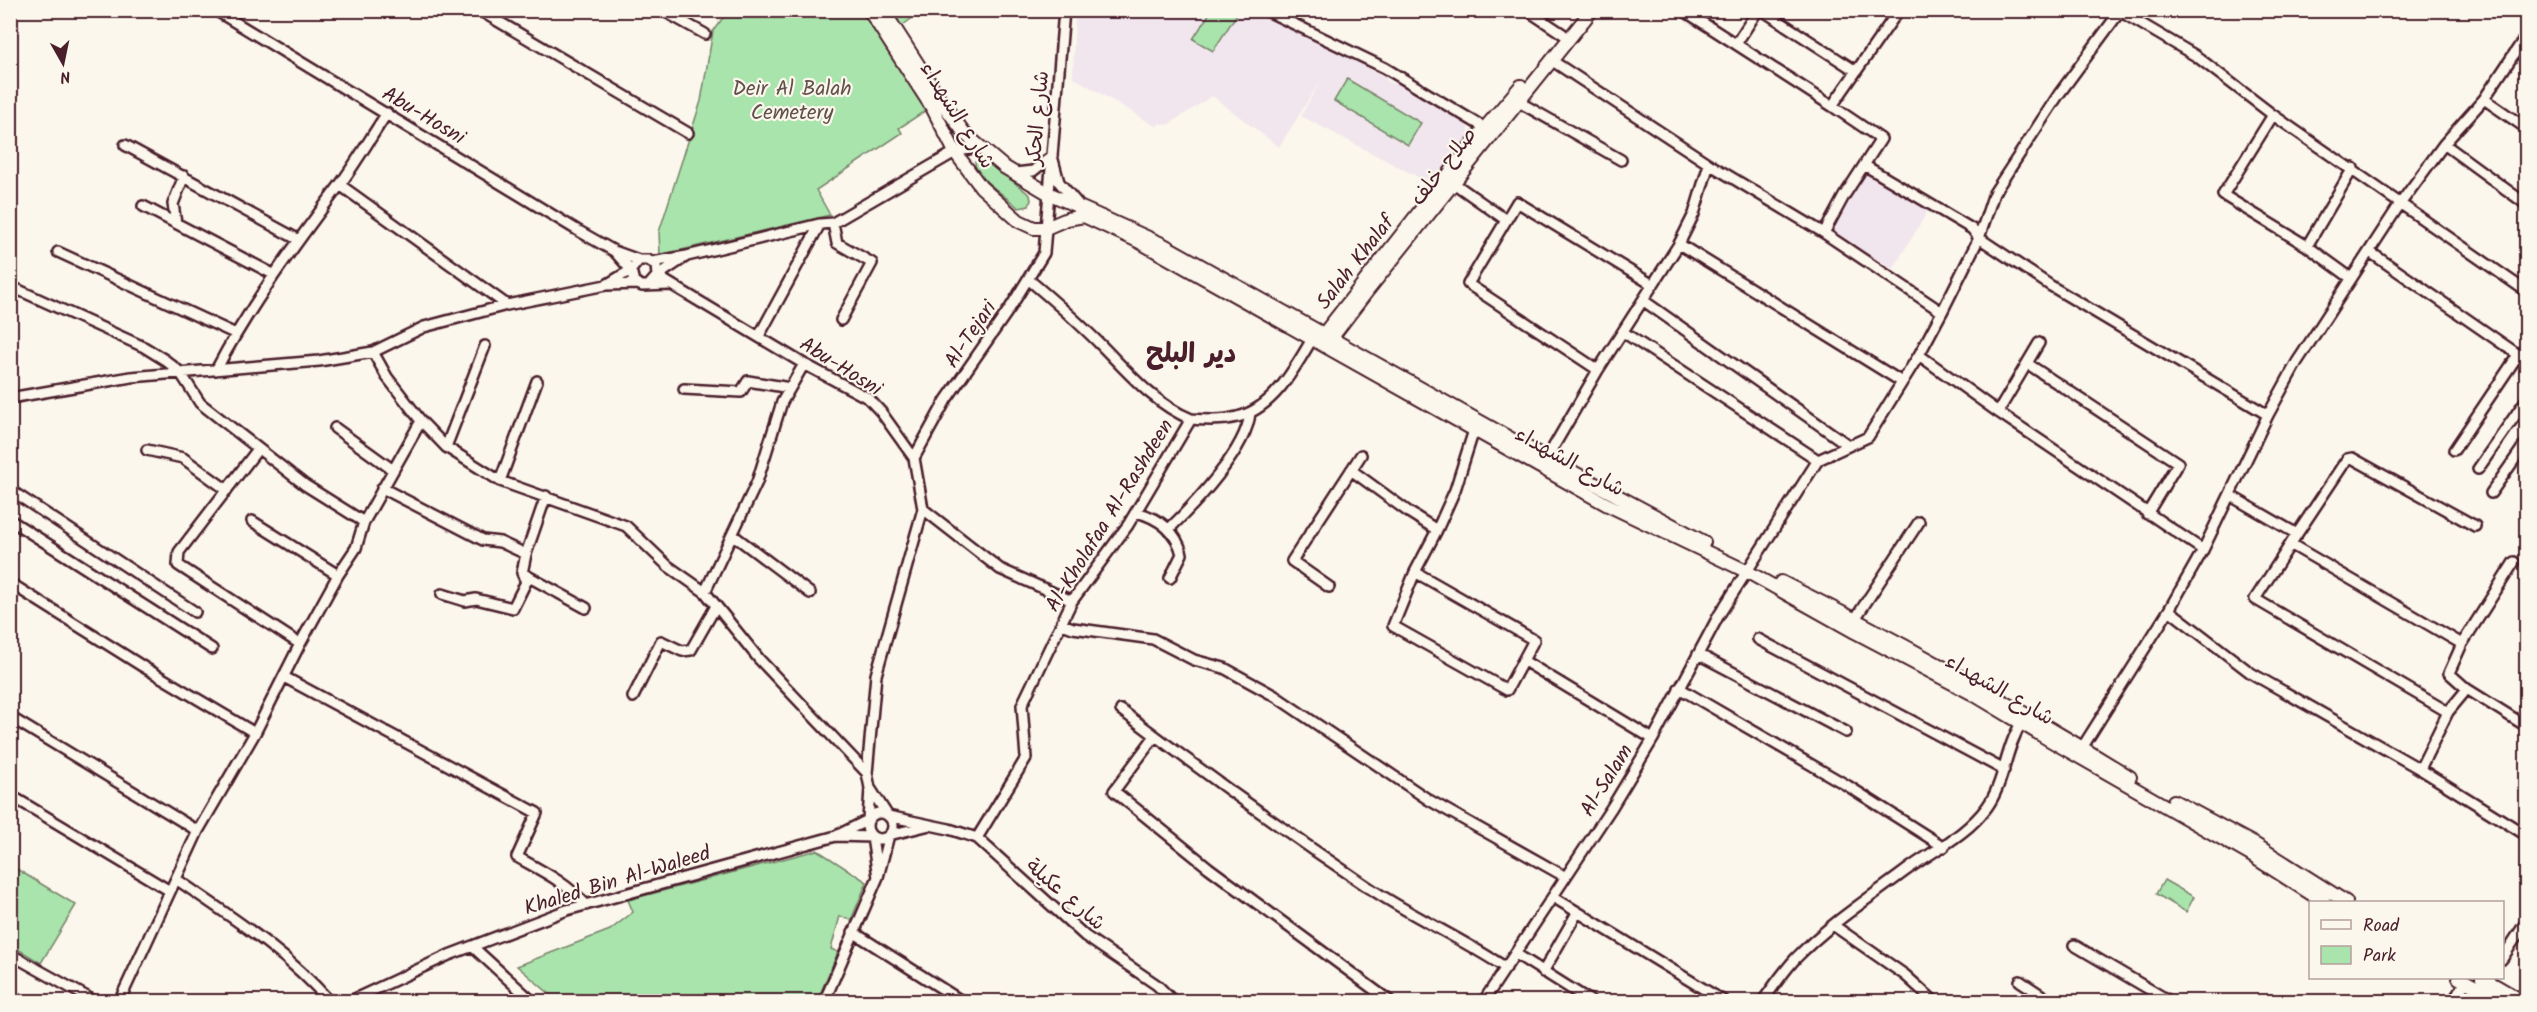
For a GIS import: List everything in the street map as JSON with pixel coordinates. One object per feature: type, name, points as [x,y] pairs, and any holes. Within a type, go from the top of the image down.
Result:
[{"type":"main road","name":"شارع الشهداء","points":[[869,10],[933,109],[956,153],[981,187],[1019,221],[1034,228],[1046,228],[1084,216],[1138,241],[1547,458],[2022,722],[2256,845],[2343,901]]},
{"type":"main road","name":"شارع الشهداء","points":[[883,10],[946,108],[978,147],[1015,173],[1048,193],[1082,206],[1162,244],[1474,430],[1606,504],[1855,619],[2240,848],[2321,901]]},
{"type":"main road","name":"Salah Khalaf","points":[[1322,340],[1485,128],[1582,10]]},
{"type":"main road","name":"صلاح خلف","points":[[1322,340],[1368,290],[1455,184],[1592,10]]},
{"type":"main road","points":[[2463,979],[2486,981],[2515,997],[2516,1002]]},
{"type":"main road","points":[[2486,981],[2504,1002]]},
{"type":"street","name":"Abu-Hosni","points":[[215,10],[614,250],[639,260],[652,262],[687,256],[832,223]]},
{"type":"street","points":[[479,10],[688,133]]},
{"type":"street","points":[[662,10],[705,34]]},
{"type":"street","name":"شارع الحكر","points":[[1046,228],[1064,10]]},
{"type":"street","points":[[1265,10],[1385,68],[1485,128]]},
{"type":"street","points":[[1527,10],[1563,34]]},
{"type":"street","points":[[1683,10],[1881,139],[1824,232]]},
{"type":"street","points":[[1736,44],[1760,10],[1856,71]]},
{"type":"street","points":[[1832,106],[1899,10]]},
{"type":"street","points":[[1623,332],[1818,460],[1868,437],[1919,355],[1942,312],[1978,238],[1994,193],[2059,94],[2119,11],[2196,56],[2272,115],[2353,168],[2400,204],[2526,291]]},
{"type":"street","points":[[2080,752],[2169,610],[2203,550],[2231,496],[2268,415],[2297,362],[2400,204],[2444,144],[2484,99],[2525,40]]},
{"type":"street","points":[[1551,60],[1709,164],[1824,232],[1942,312]]},
{"type":"street","points":[[2484,99],[2526,128]]},
{"type":"street","points":[[1519,102],[1621,160]]},
{"type":"street","points":[[216,370],[273,274],[340,185],[387,113]]},
{"type":"street","points":[[2272,115],[2223,195],[2307,246],[2351,278]]},
{"type":"street","points":[[2444,144],[2526,204]]},
{"type":"street","points":[[125,145],[298,240]]},
{"type":"street","points":[[841,320],[872,263],[837,243],[832,223],[956,153],[978,147]]},
{"type":"street","points":[[1015,173],[1032,171],[1052,156],[1059,182],[1067,194],[1082,206]]},
{"type":"street","points":[[1547,458],[1598,370],[1680,244],[1694,214],[1709,164]]},
{"type":"street","points":[[1864,165],[1972,229],[1978,238],[2052,286],[2268,415]]},
{"type":"street","points":[[2307,246],[2353,168]]},
{"type":"street","points":[[176,223],[173,204],[184,176]]},
{"type":"street","points":[[1455,184],[1506,220]]},
{"type":"street","points":[[340,185],[507,305]]},
{"type":"street","points":[[1598,370],[1468,284],[1517,202],[1653,285]]},
{"type":"street","points":[[143,206],[273,274]]},
{"type":"street","points":[[759,336],[820,224]]},
{"type":"street","name":"Al-Tejari","points":[[915,458],[946,400],[1044,253],[1046,228]]},
{"type":"street","points":[[1680,244],[1902,382]]},
{"type":"street","name":"Abu-Hosni","points":[[614,250],[631,270],[632,278],[638,284],[672,285]]},
{"type":"street","points":[[58,252],[236,334]]},
{"type":"street","points":[[2370,252],[2522,358],[2454,450]]},
{"type":"street","points":[[650,284],[657,276],[687,256]]},
{"type":"street","points":[[606,285],[631,270],[639,260]]},
{"type":"street","points":[[652,262],[657,269],[657,276]]},
{"type":"street","name":"Abu-Hosni","points":[[657,276],[804,364],[868,398],[915,458]]},
{"type":"street","points":[[1028,279],[1060,306],[1157,399],[1176,413],[1191,419]]},
{"type":"street","points":[[10,398],[73,386],[180,372],[319,361],[373,352],[424,327],[507,305],[606,285],[638,284]]},
{"type":"street","points":[[10,286],[144,347],[180,372],[200,403],[305,484],[364,522]]},
{"type":"street","points":[[1644,301],[1848,445]]},
{"type":"street","name":"Al-Kholafaa Al-Rashdeen","points":[[977,838],[1026,758],[1022,705],[1072,601],[1136,512],[1191,419],[1229,419],[1250,413],[1269,399],[1322,340]]},
{"type":"street","points":[[1998,412],[2039,343]]},
{"type":"street","points":[[446,447],[485,346]]},
{"type":"street","points":[[373,352],[387,377],[421,421],[446,447],[500,481],[626,526],[668,566],[705,592],[759,659],[867,772]]},
{"type":"street","points":[[1919,355],[1998,412],[2203,550]]},
{"type":"street","points":[[705,592],[757,482],[782,402],[804,364]]},
{"type":"street","points":[[2028,364],[2178,463],[2147,514]]},
{"type":"street","points":[[500,481],[537,381]]},
{"type":"street","points":[[684,389],[741,392],[748,381],[790,388]]},
{"type":"street","points":[[2478,470],[2526,400]]},
{"type":"street","points":[[1169,530],[1200,499],[1223,466],[1249,426],[1250,413]]},
{"type":"street","points":[[119,1002],[198,831],[255,733],[338,575],[356,548],[364,522],[421,421]]},
{"type":"street","points":[[335,428],[393,470]]},
{"type":"street","points":[[1415,572],[1534,640],[1507,690],[1393,626],[1415,572],[1455,490],[1474,430]]},
{"type":"street","points":[[2491,493],[2526,443]]},
{"type":"street","points":[[258,449],[179,552],[178,566],[300,644]]},
{"type":"street","points":[[147,450],[183,458],[227,490]]},
{"type":"street","points":[[1329,587],[1292,561],[1361,455]]},
{"type":"street","points":[[878,877],[872,837],[867,831],[870,788],[867,772],[876,675],[923,508],[915,458]]},
{"type":"street","points":[[2448,712],[2255,599],[2347,459],[2352,458],[2475,526]]},
{"type":"street","name":"Al-Salam","points":[[1483,1002],[1553,897],[1564,876],[1612,807],[1653,739],[1719,615],[1818,460]]},
{"type":"street","points":[[1350,470],[1437,530]]},
{"type":"street","points":[[382,488],[483,540],[500,542],[526,554]]},
{"type":"street","points":[[10,490],[195,612]]},
{"type":"street","points":[[442,594],[465,601],[476,598],[513,608],[526,582],[522,573],[526,554],[546,496]]},
{"type":"street","points":[[2231,496],[2297,534]]},
{"type":"street","points":[[923,508],[1000,569],[1072,601]]},
{"type":"street","points":[[1136,512],[1153,516],[1178,539],[1182,554],[1170,578]]},
{"type":"street","points":[[10,520],[212,649]]},
{"type":"street","points":[[252,522],[338,575]]},
{"type":"street","points":[[1855,619],[1919,522]]},
{"type":"street","points":[[733,535],[810,593]]},
{"type":"street","points":[[2292,545],[2462,644]]},
{"type":"street","points":[[2514,562],[2462,644],[2449,673],[2468,689],[2526,726]]},
{"type":"street","points":[[522,573],[586,608]]},
{"type":"street","points":[[10,583],[142,666],[255,733]]},
{"type":"street","points":[[633,697],[661,641],[682,651],[691,650],[716,606]]},
{"type":"street","points":[[2169,610],[2251,673],[2420,770],[2526,835]]},
{"type":"street","points":[[1062,624],[1073,628],[1153,639],[1194,660],[1224,668],[1275,696],[1429,800],[1564,876]]},
{"type":"street","points":[[1758,639],[2004,770]]},
{"type":"street","points":[[1698,654],[1846,732]]},
{"type":"street","points":[[1524,660],[1653,739]]},
{"type":"street","points":[[284,677],[537,813],[517,857],[555,878],[574,892],[586,905]]},
{"type":"street","points":[[1679,688],[1848,786],[1944,847]]},
{"type":"street","points":[[2420,770],[2448,712],[2468,689]]},
{"type":"street","points":[[1121,710],[1367,886],[1467,942],[1506,968]]},
{"type":"street","points":[[10,717],[198,831]]},
{"type":"street","points":[[1762,1002],[1796,958],[1833,925],[1906,870],[1944,847],[1988,806],[2004,770],[2014,734],[2022,722]]},
{"type":"street","points":[[1155,736],[1114,791],[1209,868],[1391,1002]]},
{"type":"street","points":[[824,1002],[878,877],[893,824],[870,788]]},
{"type":"street","points":[[10,795],[170,891]]},
{"type":"street","points":[[836,836],[876,814],[888,816]]},
{"type":"street","name":"شارع عكيلة","points":[[888,816],[949,829],[977,838],[1085,936],[1157,985],[1174,1002]]},
{"type":"street","points":[[836,836],[881,839],[930,825]]},
{"type":"street","name":"Khaled Bin Al-Waleed","points":[[348,1002],[449,955],[567,910],[836,836]]},
{"type":"street","points":[[176,879],[306,974],[330,1002]]},
{"type":"street","points":[[1553,897],[1725,1002]]},
{"type":"street","points":[[1543,972],[1577,913]]},
{"type":"street","points":[[2504,956],[2526,922]]},
{"type":"street","points":[[1833,925],[1905,975],[1935,1002]]},
{"type":"street","points":[[853,932],[963,1002]]},
{"type":"street","points":[[2074,945],[2171,1002]]},
{"type":"street","points":[[473,947],[533,1002]]},
{"type":"street","points":[[10,954],[96,1002]]},
{"type":"street","points":[[1516,954],[1590,1001]]},
{"type":"street","points":[[2452,1002],[2463,979]]},
{"type":"street","points":[[2020,981],[2052,1002]]},
{"type":"shaded area","points":[[1075,11],[1259,11],[1386,77],[1387,81],[1392,84],[1397,82],[1461,115],[1472,139],[1433,185],[1301,116],[1322,78],[1279,147],[1212,96],[1168,125],[1159,123],[1157,127],[1073,77]]},
{"type":"shaded area","points":[[1865,168],[1931,206],[1893,269],[1829,232]]},
{"type":"green space","name":"Deir Al Balah Cemetery","points":[[728,11],[864,11],[928,109],[899,128],[902,133],[816,190],[830,215],[660,255],[659,232],[701,101],[713,31]]},
{"type":"green space","points":[[888,11],[922,11],[899,28]]},
{"type":"green space","points":[[1211,11],[1239,11],[1213,51],[1193,39]]},
{"type":"green space","points":[[1347,79],[1421,123],[1408,145],[1334,101]]},
{"type":"green space","points":[[986,160],[1030,195],[1029,206],[1019,208],[976,173],[975,162]]},
{"type":"green space","points":[[817,850],[867,882],[851,920],[840,916],[831,949],[838,952],[817,1001],[558,1001],[517,966],[610,930],[633,912],[628,900]]},
{"type":"green space","points":[[10,865],[76,905],[41,963],[11,945]]},
{"type":"green space","points":[[2164,880],[2194,897],[2186,912],[2156,894]]},
{"type":"district","name":"دير البلح","points":[[1191,353]]}]
